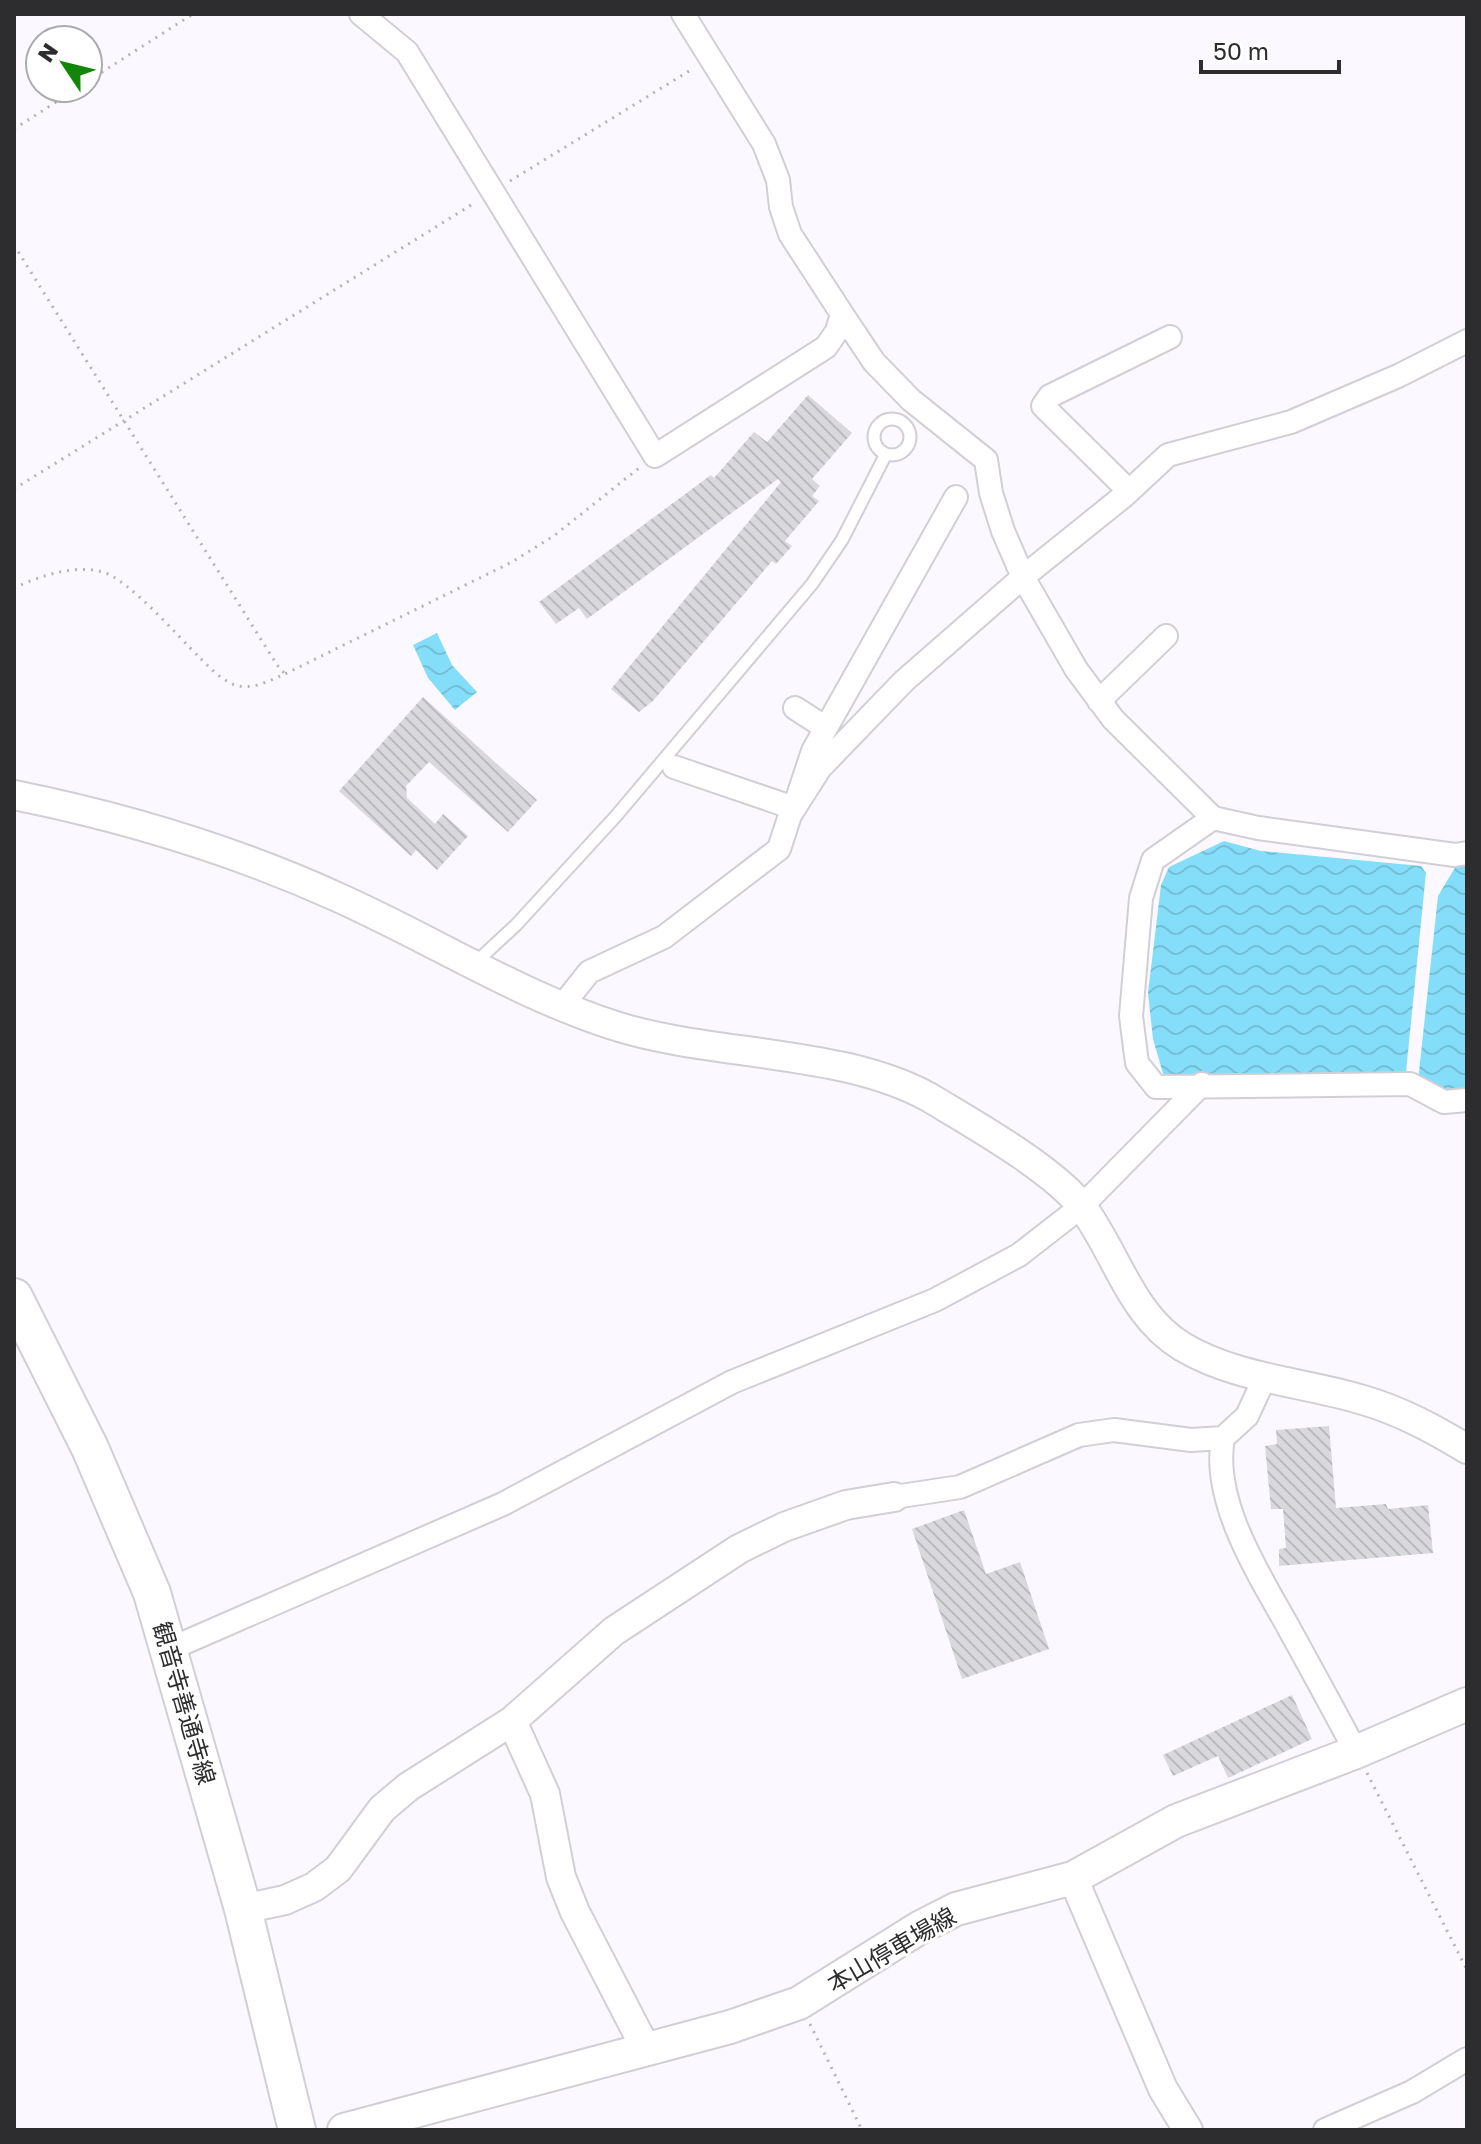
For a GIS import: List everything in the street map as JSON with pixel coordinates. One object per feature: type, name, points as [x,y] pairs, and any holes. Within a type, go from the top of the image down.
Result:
[{"type":"main road","name":"観音寺善通寺線","points":[[14,1297],[90,1448],[152,1593],[243,1909],[297,2130]]},
{"type":"main road","name":"本山停車場線","points":[[344,2130],[730,2027],[799,2003],[919,1928],[956,1909],[1073,1878],[1176,1821],[1356,1752],[1467,1704]]},
{"type":"street","points":[[361,14],[407,52],[655,456],[826,347],[837,331],[842,314]]},
{"type":"street","points":[[683,14],[772,162],[790,234],[874,362],[911,400],[986,460],[991,493],[1003,531],[1023,577],[1076,669],[1113,719],[1213,818],[1258,828],[1455,855],[1467,853]]},
{"type":"street","points":[[1129,491],[1043,406],[1050,396],[1170,337]]},
{"type":"street","points":[[794,808],[820,768],[904,681],[1168,455],[1291,422],[1398,376],[1467,341]]},
{"type":"street","points":[[562,1006],[589,972],[664,937],[779,849],[813,751],[956,497]]},
{"type":"street","points":[[1099,701],[1166,636]]},
{"type":"street","points":[[795,708],[826,728]]},
{"type":"street","points":[[674,767],[794,808]]},
{"type":"street","points":[[14,795],[245,858],[337,896],[562,1006],[620,1028],[837,1067],[891,1080],[933,1099],[1032,1163],[1082,1206],[1136,1302],[1178,1344],[1209,1361],[1364,1400],[1421,1421],[1467,1449]]},
{"type":"street","points":[[1213,818],[1153,860],[1141,898],[1131,1016],[1137,1063],[1156,1087],[1202,1084],[1410,1084],[1444,1102],[1467,1100]]},
{"type":"street","points":[[170,1649],[503,1504],[732,1382],[935,1300],[1019,1255],[1082,1206],[1202,1084]]},
{"type":"street","points":[[1265,1377],[1247,1416],[1223,1438],[1219,1459],[1225,1489],[1244,1545],[1356,1752]]},
{"type":"street","points":[[243,1909],[285,1900],[314,1887],[338,1869],[382,1809],[399,1794],[512,1721],[614,1631],[739,1549],[784,1527],[846,1505],[960,1487],[1079,1435],[1114,1430],[1191,1440],[1223,1438]]},
{"type":"street","points":[[512,1721],[545,1794],[561,1877],[575,1912],[646,2049]]},
{"type":"street","points":[[1073,1878],[1163,2089],[1188,2130]]},
{"type":"street","points":[[1325,2130],[1412,2092],[1467,2059]]},
{"type":"lane","points":[[474,964],[516,925],[616,816],[812,584],[842,540],[886,454]]},
{"type":"path","points":[[104,71],[193,14]]},
{"type":"path","points":[[14,489],[711,58]]},
{"type":"path","points":[[14,129],[53,104]]},
{"type":"path","points":[[14,245],[285,674]]},
{"type":"path","points":[[14,588],[37,578],[74,570],[104,572],[130,589],[215,673],[237,686],[255,686],[512,562],[555,535],[655,456]]},
{"type":"path","points":[[1356,1752],[1467,1970]]},
{"type":"path","points":[[799,2003],[862,2130]]},
{"type":"water","points":[[437,633],[452,665],[477,692],[455,710],[428,678],[413,645]]},
{"type":"water","points":[[1224,841],[1261,851],[1421,866],[1426,873],[1406,1072],[1399,1080],[1164,1077],[1153,1039],[1148,993],[1161,885],[1169,867]]},
{"type":"water","points":[[1467,864],[1467,1093],[1444,1094],[1418,1081],[1438,896],[1456,866]]},
{"type":"building","points":[[808,395],[852,433],[812,479],[820,486],[812,496],[819,501],[785,541],[792,546],[776,564],[772,561],[653,701],[639,712],[611,689],[781,482],[778,479],[587,619],[579,608],[556,624],[539,602],[711,475],[714,478],[754,432],[767,442]]},
{"type":"building","points":[[423,697],[537,800],[508,832],[429,762],[406,786],[407,798],[435,824],[443,814],[468,836],[437,870],[416,850],[411,856],[339,791]]},
{"type":"building","points":[[1329,1426],[1336,1508],[1386,1504],[1388,1509],[1428,1505],[1433,1553],[1279,1566],[1279,1549],[1286,1548],[1283,1509],[1271,1509],[1265,1446],[1277,1444],[1276,1430]]},
{"type":"building","points":[[964,1510],[986,1574],[1020,1562],[1049,1649],[962,1679],[912,1529]]},
{"type":"building","points":[[1292,1695],[1312,1739],[1228,1778],[1218,1756],[1173,1776],[1163,1755]]}]
